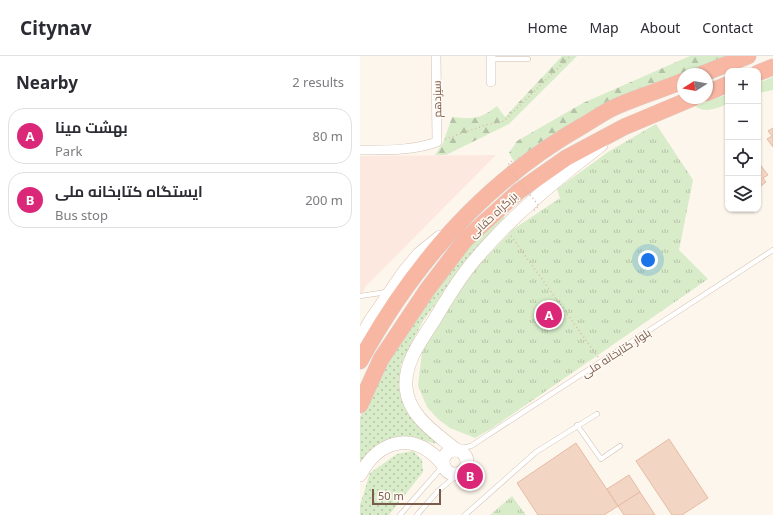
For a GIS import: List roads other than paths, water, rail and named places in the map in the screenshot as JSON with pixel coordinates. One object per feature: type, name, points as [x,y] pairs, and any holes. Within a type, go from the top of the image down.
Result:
[{"type":"highway","points":[[713,70],[748,56]]},
{"type":"highway","points":[[761,72],[773,67]]},
{"type":"highway","name":"بزرگراه حقانی","points":[[360,361],[380,325],[412,277],[453,228],[508,176],[556,140],[615,108],[677,83]]},
{"type":"highway","points":[[713,90],[725,85]]},
{"type":"highway","name":"بزرگراه حقانی","points":[[360,405],[381,359],[427,290],[465,240],[519,191],[566,158],[624,127],[679,104]]},
{"type":"main road","points":[[360,475],[366,464],[379,451],[402,442],[411,442],[426,449],[452,473],[456,474],[463,470],[466,463],[463,453],[456,450],[426,426],[410,403],[406,389],[407,368],[415,351],[457,283],[478,255],[532,200],[624,127]]},
{"type":"main road","points":[[360,339],[371,320],[419,254],[453,228]]},
{"type":"main road","points":[[444,466],[443,462],[445,454],[452,450],[456,450]]},
{"type":"street","name":"سیزدهم","points":[[360,150],[411,149],[437,142],[436,56]]},
{"type":"street","points":[[491,58],[491,82]]},
{"type":"lane","points":[[491,58],[528,58]]},
{"type":"lane","name":"بلوار کتابخانه ملی","points":[[456,450],[471,446],[773,250]]},
{"type":"lane","points":[[360,296],[391,292]]},
{"type":"lane","points":[[465,515],[536,452],[597,414]]},
{"type":"lane","points":[[577,426],[601,459],[620,446]]},
{"type":"lane","points":[[400,515],[444,466]]},
{"type":"lane","points":[[417,515],[438,490],[463,470]]},
{"type":"place","name":"بهشت مينا","points":[[549,315]]},
{"type":"place","name":"ایستگاه کتابخانه ملی","points":[[470,476]]}]
